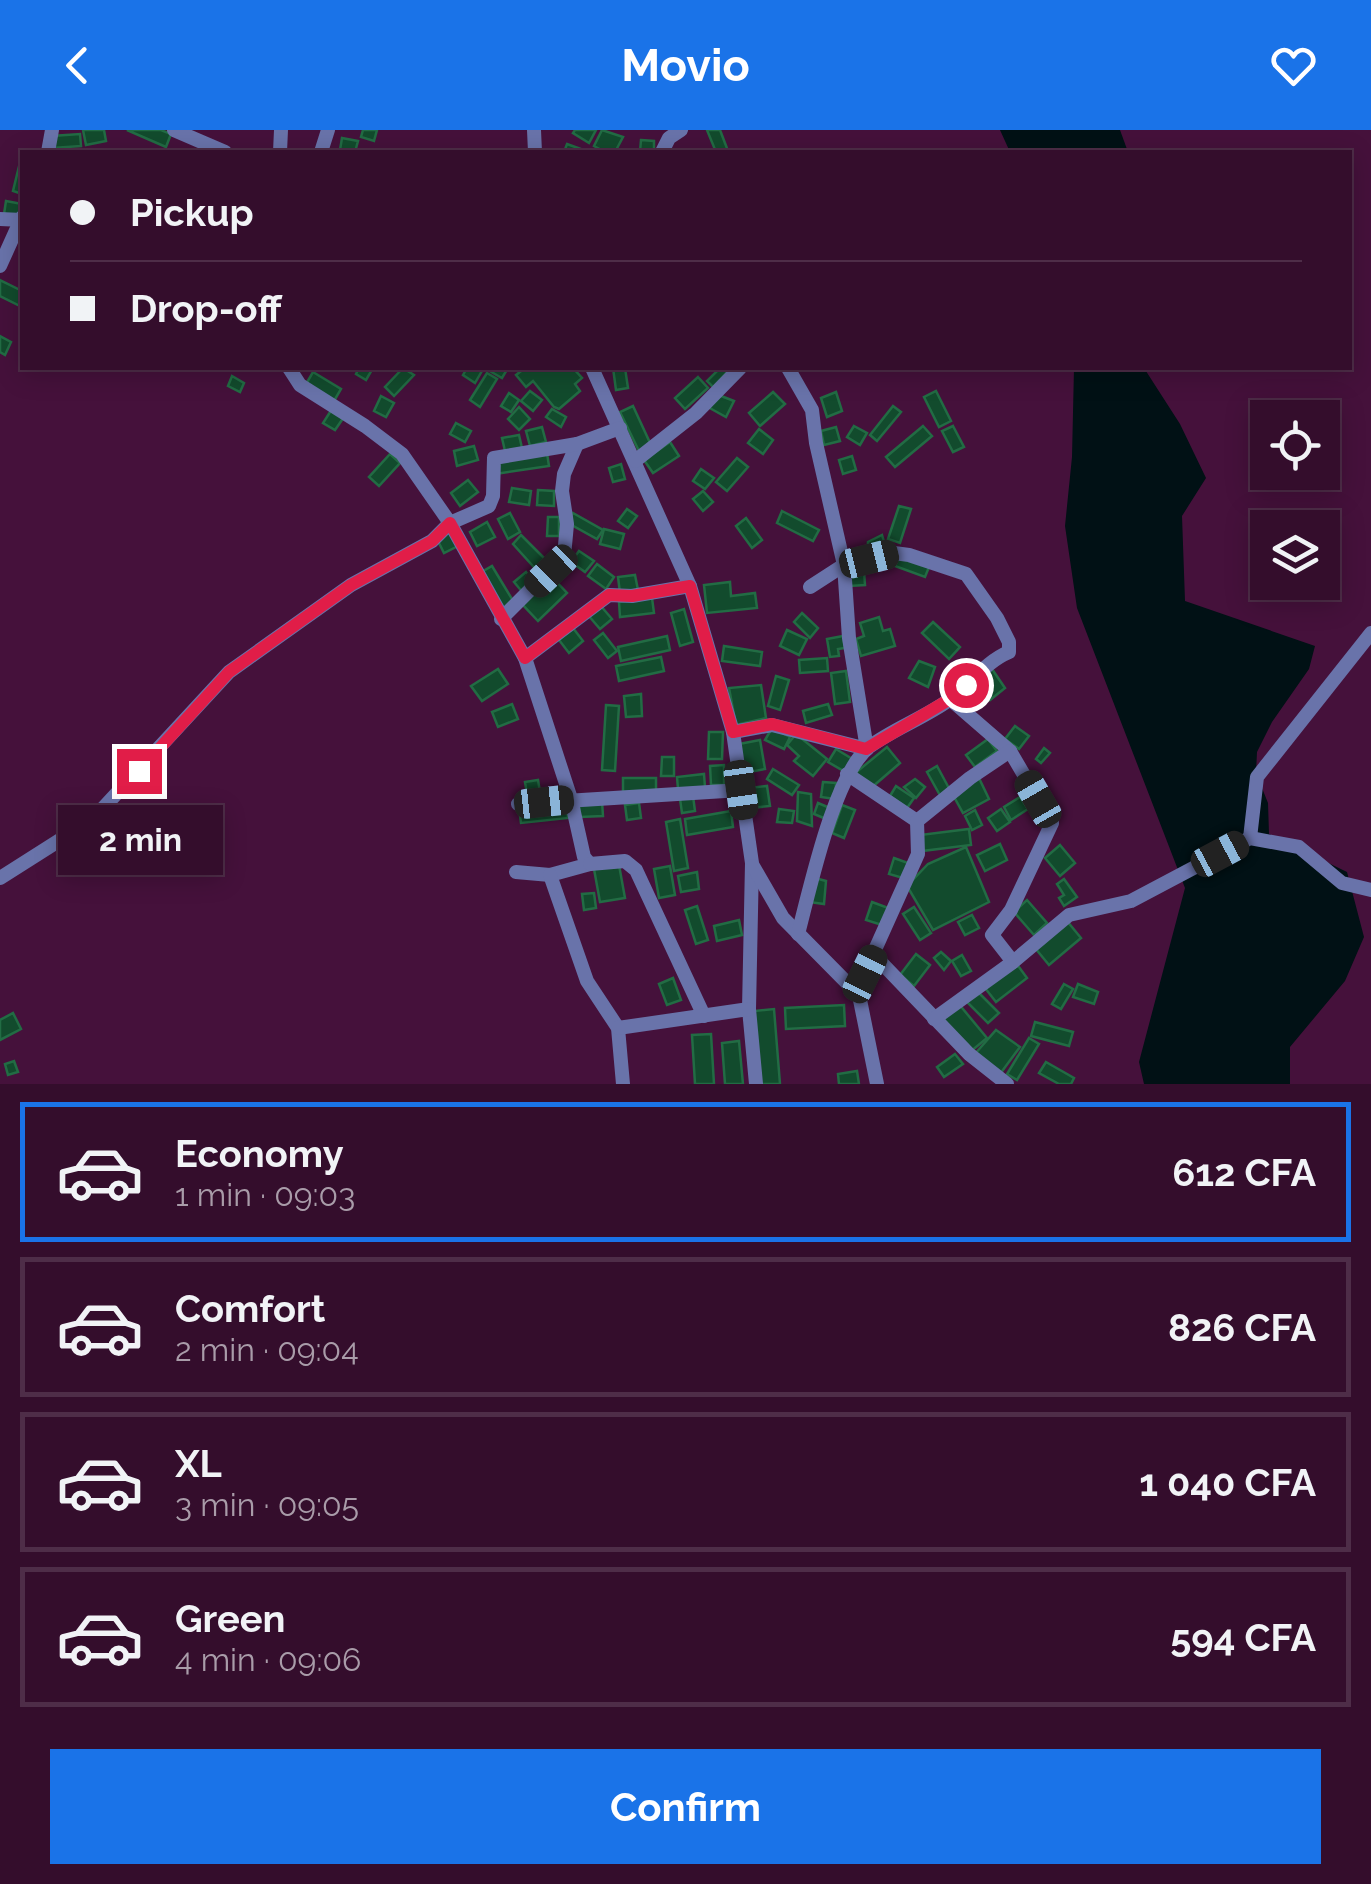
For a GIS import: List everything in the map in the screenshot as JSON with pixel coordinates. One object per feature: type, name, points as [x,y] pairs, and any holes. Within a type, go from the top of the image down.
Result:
[{"type":"street","points":[[174,130],[220,150]]},
{"type":"street","points":[[663,150],[669,138],[682,130]]},
{"type":"street","points":[[0,266],[20,223]]},
{"type":"street","points":[[290,370],[300,385],[366,426],[402,454],[450,523],[525,658],[571,799],[584,857],[590,864]]},
{"type":"street","points":[[593,370],[690,586],[733,732],[752,864],[749,1009],[756,1084]]},
{"type":"street","points":[[634,461],[696,412],[738,370]]},
{"type":"street","points":[[789,370],[812,410],[844,565],[849,638],[866,749]]},
{"type":"street","points":[[0,878],[93,819],[229,672],[351,585],[432,541],[450,523],[488,506],[492,502],[494,458],[577,444],[620,428]]},
{"type":"street","points":[[501,618],[564,556],[567,524],[562,491],[564,474],[577,444]]},
{"type":"street","points":[[798,934],[818,856],[848,774],[866,749],[950,699],[1009,652],[1009,642],[997,618],[966,574],[894,552],[844,565],[810,587]]},
{"type":"street","points":[[525,658],[609,595],[632,596],[690,586]]},
{"type":"street","points":[[1250,838],[1257,777],[1371,633]]},
{"type":"street","points":[[950,699],[1010,751],[1052,823],[1011,910],[992,934],[1013,962]]},
{"type":"street","points":[[733,732],[772,724],[866,749]]},
{"type":"street","points":[[917,821],[1010,751]]},
{"type":"street","points":[[848,774],[917,821]]},
{"type":"street","points":[[518,804],[741,790]]},
{"type":"street","points":[[856,992],[918,854],[917,821]]},
{"type":"street","points":[[934,1019],[1013,962],[1068,915],[1131,901],[1250,838],[1299,847],[1342,883],[1371,890]]},
{"type":"street","points":[[516,872],[550,876],[590,864],[625,862],[636,870],[704,1016]]},
{"type":"street","points":[[752,864],[782,918],[856,992],[877,1084]]},
{"type":"street","points":[[550,876],[587,981],[618,1028],[623,1084]]},
{"type":"street","points":[[874,955],[969,1054],[1007,1084]]},
{"type":"street","points":[[618,1028],[749,1009]]},
{"type":"shaded area","points":[[1000,130],[1120,130],[1127,150],[1009,150]]},
{"type":"shaded area","points":[[1074,370],[1145,370],[1180,424],[1206,478],[1182,516],[1185,601],[1315,646],[1309,669],[1272,722],[1257,752],[1256,773],[1268,803],[1269,834],[1347,872],[1364,937],[1345,981],[1290,1047],[1290,1084],[1144,1084],[1139,1062],[1185,888],[1077,608],[1065,526],[1072,457]]},
{"type":"building","points":[[83,130],[104,130],[106,141],[86,145]]},
{"type":"building","points":[[127,130],[161,130],[171,134],[166,147]]},
{"type":"building","points":[[363,130],[377,130],[374,141],[361,137]]},
{"type":"building","points":[[596,130],[589,143],[573,133]]},
{"type":"building","points":[[602,130],[623,137],[616,150],[594,146]]},
{"type":"building","points":[[707,130],[720,130],[728,150],[715,150]]},
{"type":"building","points":[[80,134],[81,146],[52,148],[52,136]]},
{"type":"building","points":[[342,138],[358,141],[356,150],[340,150]]},
{"type":"building","points":[[641,140],[654,141],[654,150],[640,150]]},
{"type":"building","points":[[20,162],[20,193],[13,191]]},
{"type":"building","points":[[6,201],[20,204],[20,217],[4,214]]},
{"type":"building","points":[[0,280],[20,290],[20,306],[0,296]]},
{"type":"building","points":[[0,336],[11,342],[5,355],[0,352]]},
{"type":"building","points":[[358,370],[372,370],[366,380],[356,374]]},
{"type":"building","points":[[401,370],[414,375],[394,396],[385,387]]},
{"type":"building","points":[[466,370],[482,370],[475,383],[463,375]]},
{"type":"building","points":[[488,370],[507,370],[502,378]]},
{"type":"building","points":[[522,370],[575,370],[582,378],[575,384],[580,391],[559,409],[533,381],[526,387],[516,375]]},
{"type":"building","points":[[613,370],[625,370],[628,388],[616,390]]},
{"type":"building","points":[[718,370],[729,370],[713,387],[707,381]]},
{"type":"building","points":[[313,372],[341,389],[334,401],[306,384]]},
{"type":"building","points":[[487,373],[497,379],[480,407],[470,400]]},
{"type":"building","points":[[232,376],[244,383],[240,392],[228,386]]},
{"type":"building","points":[[698,377],[708,388],[685,409],[675,398]]},
{"type":"building","points":[[530,391],[542,400],[533,411],[521,401]]},
{"type":"building","points":[[936,391],[951,421],[939,427],[924,397]]},
{"type":"building","points":[[773,392],[785,404],[760,426],[749,413]]},
{"type":"building","points":[[836,392],[842,411],[827,417],[821,398]]},
{"type":"building","points":[[509,393],[519,400],[511,412],[501,406]]},
{"type":"building","points":[[716,394],[734,401],[726,417],[706,406]]},
{"type":"building","points":[[381,396],[394,403],[386,417],[374,411]]},
{"type":"building","points":[[633,406],[651,445],[639,451],[620,412]]},
{"type":"building","points":[[893,406],[901,412],[877,441],[870,435]]},
{"type":"building","points":[[519,407],[530,419],[519,430],[508,419]]},
{"type":"building","points":[[332,409],[344,417],[335,430],[323,423]]},
{"type":"building","points":[[552,409],[566,417],[561,427],[546,417]]},
{"type":"building","points":[[456,423],[471,431],[465,442],[450,434]]},
{"type":"building","points":[[854,426],[867,433],[860,445],[847,437]]},
{"type":"building","points":[[923,426],[932,436],[895,467],[886,457]]},
{"type":"building","points":[[953,426],[964,447],[953,452],[942,431]]},
{"type":"building","points":[[542,427],[546,442],[530,446],[526,431]]},
{"type":"building","points":[[836,427],[840,441],[824,445],[821,431]]},
{"type":"building","points":[[759,429],[773,440],[763,454],[748,443]]},
{"type":"building","points":[[519,435],[522,448],[505,451],[502,438]]},
{"type":"building","points":[[670,442],[679,456],[653,473],[644,460]]},
{"type":"building","points":[[474,446],[478,460],[457,466],[454,451]]},
{"type":"building","points":[[547,453],[549,466],[495,474],[493,461]]},
{"type":"building","points":[[390,454],[400,463],[379,486],[369,477]]},
{"type":"building","points":[[852,456],[856,470],[843,474],[839,460]]},
{"type":"building","points":[[737,458],[748,467],[727,491],[716,482]]},
{"type":"building","points":[[621,464],[625,479],[613,482],[609,468]]},
{"type":"building","points":[[701,469],[714,478],[705,489],[693,481]]},
{"type":"building","points":[[468,480],[478,492],[460,506],[451,493]]},
{"type":"building","points":[[512,488],[531,491],[529,505],[509,502]]},
{"type":"building","points":[[538,490],[554,491],[554,506],[537,505]]},
{"type":"building","points":[[703,491],[713,502],[703,511],[693,499]]},
{"type":"building","points":[[899,506],[911,509],[900,543],[888,539]]},
{"type":"building","points":[[627,509],[637,516],[628,528],[618,521]]},
{"type":"building","points":[[782,511],[819,530],[813,541],[777,523]]},
{"type":"building","points":[[510,513],[520,532],[508,539],[498,519]]},
{"type":"building","points":[[573,513],[603,530],[597,539],[568,523]]},
{"type":"building","points":[[548,517],[559,517],[559,536],[547,536]]},
{"type":"building","points":[[746,518],[762,540],[752,548],[736,526]]},
{"type":"building","points":[[487,522],[495,537],[477,546],[470,532]]},
{"type":"building","points":[[604,529],[624,534],[620,549],[600,544]]},
{"type":"building","points":[[451,532],[458,546],[444,553],[437,539]]},
{"type":"building","points":[[521,535],[549,563],[541,575],[513,544]]},
{"type":"building","points":[[882,535],[886,548],[867,554],[868,542]]},
{"type":"building","points":[[579,551],[594,561],[585,572],[571,562]]},
{"type":"building","points":[[899,556],[929,567],[925,577],[895,566]]},
{"type":"building","points":[[597,564],[614,577],[606,589],[588,576]]},
{"type":"building","points":[[492,566],[515,604],[504,611],[480,573]]},
{"type":"building","points":[[848,571],[864,571],[865,585],[849,586]]},
{"type":"building","points":[[526,572],[535,584],[524,594],[514,582]]},
{"type":"building","points":[[635,575],[638,590],[620,593],[618,577]]},
{"type":"building","points":[[552,577],[567,593],[538,621],[522,604]]},
{"type":"building","points":[[730,582],[731,596],[755,593],[757,608],[707,613],[704,585]]},
{"type":"building","points":[[652,598],[654,613],[620,617],[619,602]]},
{"type":"building","points":[[600,605],[612,619],[600,629],[588,615]]},
{"type":"building","points":[[684,609],[693,642],[680,646],[671,613]]},
{"type":"building","points":[[802,613],[818,628],[810,638],[794,622]]},
{"type":"building","points":[[879,617],[883,631],[890,629],[895,646],[861,656],[856,639],[864,636],[860,623]]},
{"type":"building","points":[[933,622],[960,647],[949,659],[922,633]]},
{"type":"building","points":[[573,628],[583,641],[569,653],[559,640]]},
{"type":"building","points":[[787,630],[807,639],[799,655],[780,646]]},
{"type":"building","points":[[603,633],[617,651],[608,658],[594,640]]},
{"type":"building","points":[[667,636],[670,650],[621,661],[618,647]]},
{"type":"building","points":[[843,636],[845,648],[838,649],[839,656],[830,657],[827,639]]},
{"type":"building","points":[[724,646],[762,652],[760,666],[722,661]]},
{"type":"building","points":[[661,657],[664,671],[619,681],[616,666]]},
{"type":"building","points":[[827,658],[828,671],[800,673],[799,660]]},
{"type":"building","points":[[919,661],[935,667],[928,687],[909,678]]},
{"type":"building","points":[[498,669],[508,684],[482,701],[471,686]]},
{"type":"building","points":[[992,669],[1005,688],[990,700],[975,687]]},
{"type":"building","points":[[846,671],[850,702],[835,704],[831,673]]},
{"type":"building","points":[[776,676],[789,680],[780,710],[768,706]]},
{"type":"building","points":[[761,685],[766,718],[736,725],[729,688]]},
{"type":"building","points":[[641,694],[642,716],[626,717],[624,696]]},
{"type":"building","points":[[512,704],[518,719],[498,727],[492,712]]},
{"type":"building","points":[[828,704],[832,715],[806,723],[803,711]]},
{"type":"building","points":[[606,705],[619,706],[615,771],[602,770]]},
{"type":"building","points":[[1015,726],[1029,736],[1019,749],[1005,739]]},
{"type":"building","points":[[772,728],[790,737],[784,749],[765,740]]},
{"type":"building","points":[[709,732],[723,732],[722,759],[708,759]]},
{"type":"building","points":[[796,734],[827,759],[813,776],[794,761],[799,756],[787,745]]},
{"type":"building","points":[[988,739],[997,751],[975,767],[966,755]]},
{"type":"building","points":[[760,740],[765,769],[744,773],[739,744]]},
{"type":"building","points":[[887,747],[900,763],[871,788],[854,774]]},
{"type":"building","points":[[1044,748],[1050,753],[1041,763],[1036,759]]},
{"type":"building","points":[[836,749],[854,760],[847,773],[828,762]]},
{"type":"building","points":[[662,757],[674,757],[674,776],[661,776]]},
{"type":"building","points":[[724,765],[724,785],[711,785],[710,766]]},
{"type":"building","points":[[937,766],[951,792],[941,797],[927,772]]},
{"type":"building","points":[[773,769],[799,785],[792,795],[767,779]]},
{"type":"building","points":[[704,774],[705,787],[678,789],[677,777]]},
{"type":"building","points":[[978,776],[989,799],[963,813],[953,795]]},
{"type":"building","points":[[623,778],[656,778],[656,792],[623,792]]},
{"type":"building","points":[[915,779],[925,787],[916,798],[904,787]]},
{"type":"building","points":[[538,780],[541,798],[528,800],[525,782]]},
{"type":"building","points":[[823,782],[836,783],[835,799],[821,797]]},
{"type":"building","points":[[767,786],[770,806],[751,808],[749,788]]},
{"type":"building","points":[[896,786],[914,798],[907,808],[890,796]]},
{"type":"building","points":[[798,792],[811,794],[812,826],[797,821]]},
{"type":"building","points":[[693,796],[695,811],[682,813],[680,799]]},
{"type":"building","points":[[1020,797],[1028,809],[1011,820],[1004,807]]},
{"type":"building","points":[[602,801],[603,816],[580,817],[579,803]]},
{"type":"building","points":[[567,802],[568,818],[521,823],[519,808]]},
{"type":"building","points":[[639,803],[641,818],[627,820],[625,805]]},
{"type":"building","points":[[818,803],[830,808],[826,819],[814,814]]},
{"type":"building","points":[[842,805],[855,810],[844,838],[832,833]]},
{"type":"building","points":[[779,809],[794,811],[792,823],[777,822]]},
{"type":"building","points":[[1001,809],[1010,822],[997,831],[988,818]]},
{"type":"building","points":[[975,810],[982,825],[972,830],[965,816]]},
{"type":"building","points":[[731,811],[733,827],[687,835],[685,819]]},
{"type":"building","points":[[680,819],[688,868],[674,871],[666,822]]},
{"type":"building","points":[[969,829],[971,845],[922,851],[920,835]]},
{"type":"building","points":[[1000,844],[1007,860],[985,871],[977,855]]},
{"type":"building","points":[[1060,845],[1075,863],[1060,876],[1045,858]]},
{"type":"building","points":[[966,847],[989,902],[933,930],[907,886],[928,864]]},
{"type":"building","points":[[894,858],[908,863],[903,878],[889,874]]},
{"type":"building","points":[[619,865],[625,898],[600,902],[594,869]]},
{"type":"building","points":[[670,866],[675,895],[659,898],[654,869]]},
{"type":"building","points":[[697,872],[699,889],[681,892],[678,876]]},
{"type":"building","points":[[815,878],[826,881],[824,904],[809,902]]},
{"type":"building","points":[[1064,879],[1077,897],[1064,906],[1059,898],[1064,895],[1057,884]]},
{"type":"building","points":[[594,893],[596,908],[584,910],[582,894]]},
{"type":"building","points":[[1027,900],[1047,923],[1034,935],[1014,912]]},
{"type":"building","points":[[872,902],[891,909],[885,926],[866,920]]},
{"type":"building","points":[[697,906],[708,940],[696,944],[685,910]]},
{"type":"building","points":[[914,907],[931,933],[920,940],[903,914]]},
{"type":"building","points":[[972,915],[979,928],[965,935],[958,922]]},
{"type":"building","points":[[739,920],[742,935],[717,941],[714,926]]},
{"type":"building","points":[[1067,921],[1081,938],[1049,965],[1035,948]]},
{"type":"building","points":[[941,952],[951,961],[944,970],[934,958]]},
{"type":"building","points":[[916,954],[930,965],[914,986],[900,975]]},
{"type":"building","points":[[962,955],[971,971],[961,976],[952,961]]},
{"type":"building","points":[[1016,963],[1027,978],[996,1002],[985,988]]},
{"type":"building","points":[[673,978],[681,1000],[667,1005],[659,984]]},
{"type":"building","points":[[1064,984],[1073,989],[1061,1009],[1052,1004]]},
{"type":"building","points":[[1078,984],[1098,992],[1094,1004],[1073,997]]},
{"type":"building","points":[[976,990],[999,1013],[988,1023],[965,1000]]},
{"type":"building","points":[[958,1003],[987,1038],[970,1052],[941,1017]]},
{"type":"building","points":[[844,1005],[845,1026],[786,1029],[785,1008]]},
{"type":"building","points":[[774,1009],[780,1084],[760,1084],[754,1011]]},
{"type":"building","points":[[13,1013],[21,1029],[0,1040],[0,1020]]},
{"type":"building","points":[[1035,1022],[1073,1032],[1069,1046],[1031,1036]]},
{"type":"building","points":[[996,1030],[1020,1047],[1000,1074],[974,1055]]},
{"type":"building","points":[[711,1034],[714,1084],[695,1084],[692,1035]]},
{"type":"building","points":[[1029,1038],[1039,1044],[1017,1080],[1007,1074]]},
{"type":"building","points":[[739,1041],[743,1084],[725,1084],[722,1043]]},
{"type":"building","points":[[955,1054],[963,1064],[944,1077],[937,1067]]},
{"type":"building","points":[[14,1061],[18,1072],[8,1075],[5,1064]]},
{"type":"building","points":[[1046,1062],[1074,1078],[1071,1084],[1059,1084],[1039,1073]]},
{"type":"building","points":[[857,1071],[859,1084],[839,1084],[838,1074]]},
{"type":"route","points":[[139,771],[229,672],[351,585],[432,541],[450,523],[525,658],[609,595],[632,596],[690,586],[733,732],[772,724],[866,749],[950,699],[966,685]]}]
